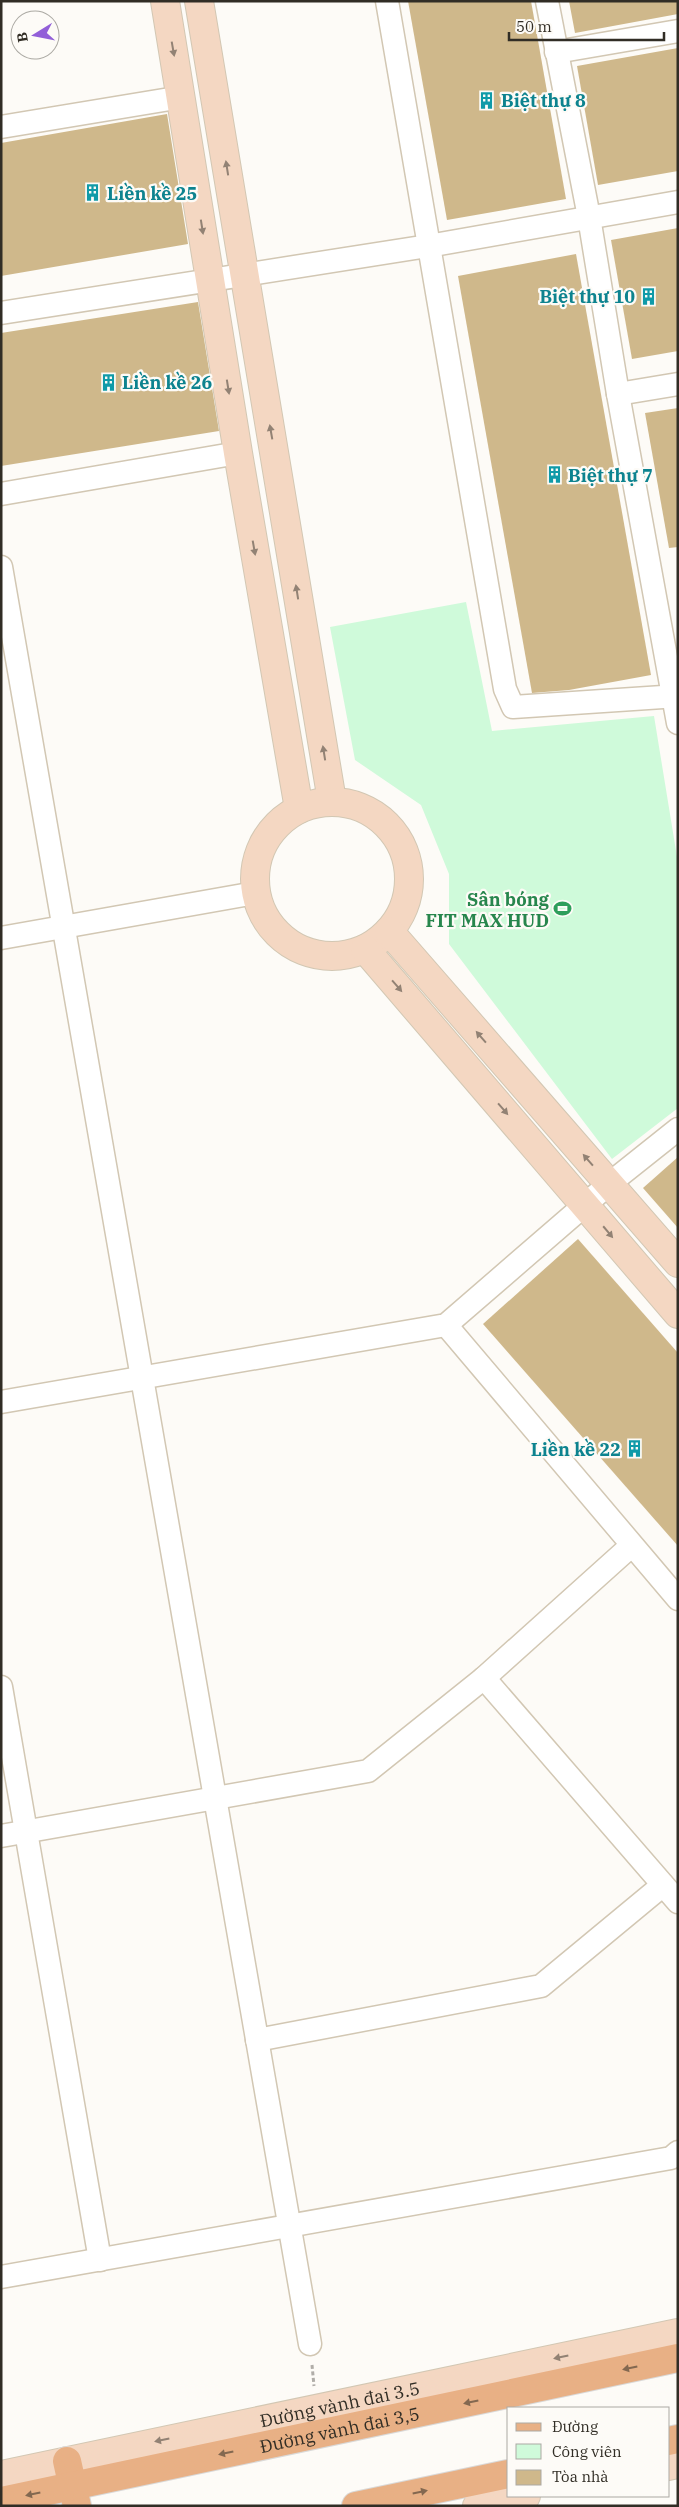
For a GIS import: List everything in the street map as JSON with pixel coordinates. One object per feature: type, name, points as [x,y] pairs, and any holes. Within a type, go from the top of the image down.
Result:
[{"type":"main road","points":[[165,1],[238,452],[299,809]]},
{"type":"main road","points":[[198,1],[332,801]]},
{"type":"main road","points":[[332,801],[354,804],[375,814],[392,829],[403,849],[409,871],[408,892],[401,913],[389,931],[365,948],[347,955],[322,956],[299,949],[278,936],[264,916],[255,893],[254,870],[260,848],[272,828],[289,813],[310,804],[332,801]]},
{"type":"main road","points":[[389,931],[678,1263]]},
{"type":"main road","points":[[365,948],[678,1314]]},
{"type":"main road","name":"Đường vành đai 3.5","points":[[1,2475],[72,2484],[317,2408],[678,2333]]},
{"type":"main road","name":"Đường vành đai 3,5","points":[[1,2501],[72,2484],[678,2358]]},
{"type":"main road","points":[[356,2506],[507,2474]]},
{"type":"main road","points":[[477,2506],[521,2497]]},
{"type":"street","points":[[387,1],[505,689],[513,707],[676,697]]},
{"type":"street","points":[[547,1],[589,217],[618,394],[676,697],[678,724]]},
{"type":"street","points":[[556,52],[678,31]]},
{"type":"street","points":[[1,127],[182,97]]},
{"type":"street","points":[[1,313],[428,246],[678,202]]},
{"type":"street","points":[[618,394],[678,384]]},
{"type":"street","points":[[1,494],[238,452]]},
{"type":"street","points":[[1,567],[310,2344]]},
{"type":"street","points":[[1,938],[255,893]]},
{"type":"street","points":[[1,1402],[446,1325],[585,1204],[678,1129]]},
{"type":"street","points":[[446,1325],[631,1546],[678,1599]]},
{"type":"street","points":[[1,1836],[368,1771],[484,1678],[631,1546]]},
{"type":"street","points":[[484,1678],[678,1902]]},
{"type":"street","points":[[1,1687],[100,2260]]},
{"type":"street","points":[[257,2040],[541,1986],[663,1885]]},
{"type":"street","points":[[1,2277],[672,2158],[678,2152]]},
{"type":"path","points":[[310,2344],[317,2408]]},
{"type":"green space","name":"Sân bóng FIT MAX HUD","points":[[466,602],[492,731],[654,716],[678,863],[678,1108],[612,1159],[449,944],[449,874],[421,805],[355,760],[330,627]]},
{"type":"building","name":"Biệt thự 8","points":[[408,1],[531,1],[566,199],[447,220]]},
{"type":"building","points":[[569,1],[678,1],[678,14],[575,33]]},
{"type":"building","points":[[678,48],[678,171],[598,185],[577,66]]},
{"type":"building","name":"Liền kề 25","points":[[167,114],[188,244],[1,276],[1,143]]},
{"type":"building","name":"Biệt thự 10","points":[[678,228],[678,351],[632,359],[611,240]]},
{"type":"building","name":"Biệt thự 7","points":[[576,254],[651,675],[569,690],[532,693],[458,276]]},
{"type":"building","name":"Liền kề 26","points":[[198,302],[219,431],[1,466],[1,333]]},
{"type":"building","points":[[678,408],[678,547],[669,548],[645,413]]},
{"type":"building","points":[[678,1157],[678,1228],[643,1188]]},
{"type":"building","name":"Liền kề 22","points":[[578,1239],[678,1353],[678,1546],[483,1324]]},
{"type":"place","name":"Biệt thự 8","points":[[487,100]]},
{"type":"place","name":"Liền kề 25","points":[[93,193]]},
{"type":"place","name":"Biệt thự 10","points":[[649,296]]},
{"type":"place","name":"Liền kề 26","points":[[108,382]]},
{"type":"place","name":"Biệt thự 7","points":[[554,475]]},
{"type":"place","name":"Sân bóng FIT MAX HUD","points":[[563,909]]},
{"type":"place","name":"Liền kề 22","points":[[635,1449]]}]
